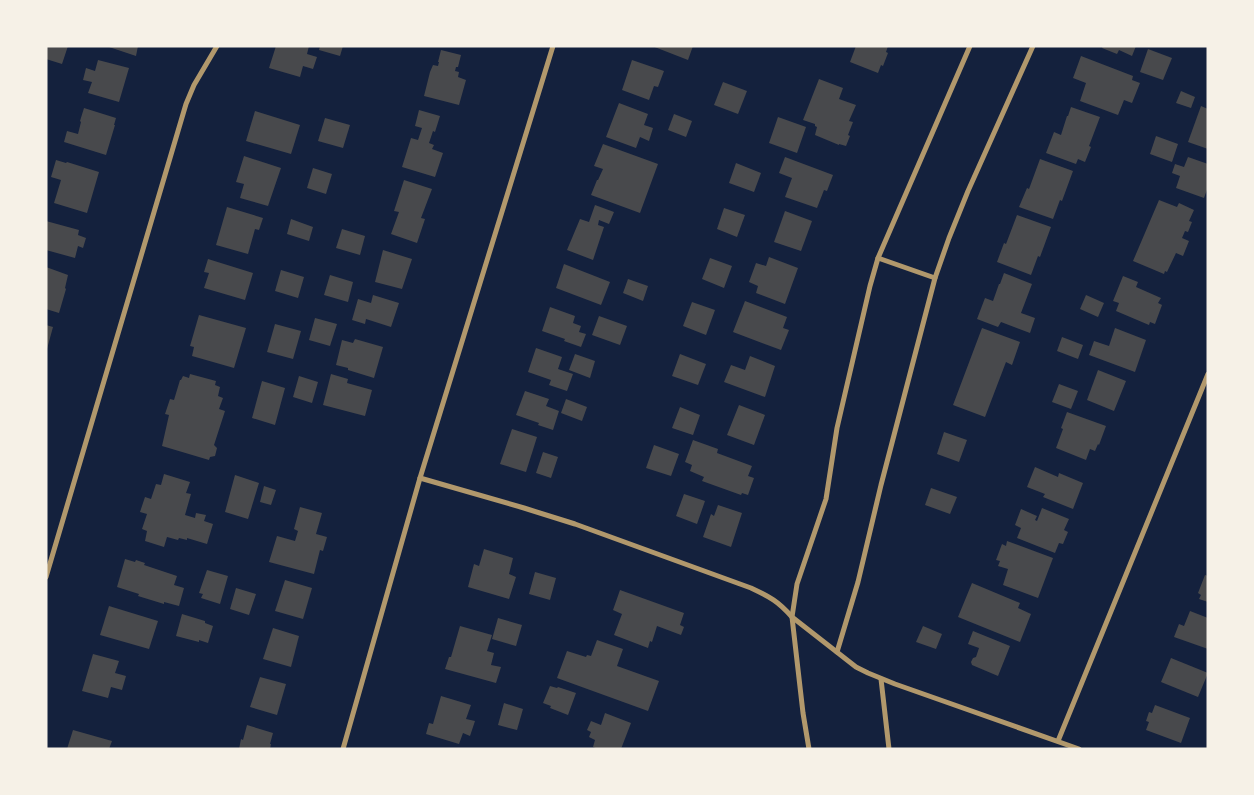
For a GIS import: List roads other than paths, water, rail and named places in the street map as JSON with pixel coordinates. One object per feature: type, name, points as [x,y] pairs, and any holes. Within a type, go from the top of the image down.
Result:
[{"type":"street","points":[[46,578],[186,104],[194,85],[217,46]]},
{"type":"street","points":[[342,749],[420,478],[554,46]]},
{"type":"street","points":[[809,749],[792,616],[797,584],[826,499],[837,428],[878,258],[970,46]]},
{"type":"street","points":[[837,652],[858,582],[881,485],[935,278],[968,192],[1033,46]]},
{"type":"street","points":[[878,258],[935,278]]},
{"type":"street","points":[[1058,741],[1208,374]]},
{"type":"street","points":[[420,478],[575,524],[751,588],[774,599],[792,616],[856,667],[881,679],[1079,749]]},
{"type":"street","points":[[881,679],[889,749]]}]
